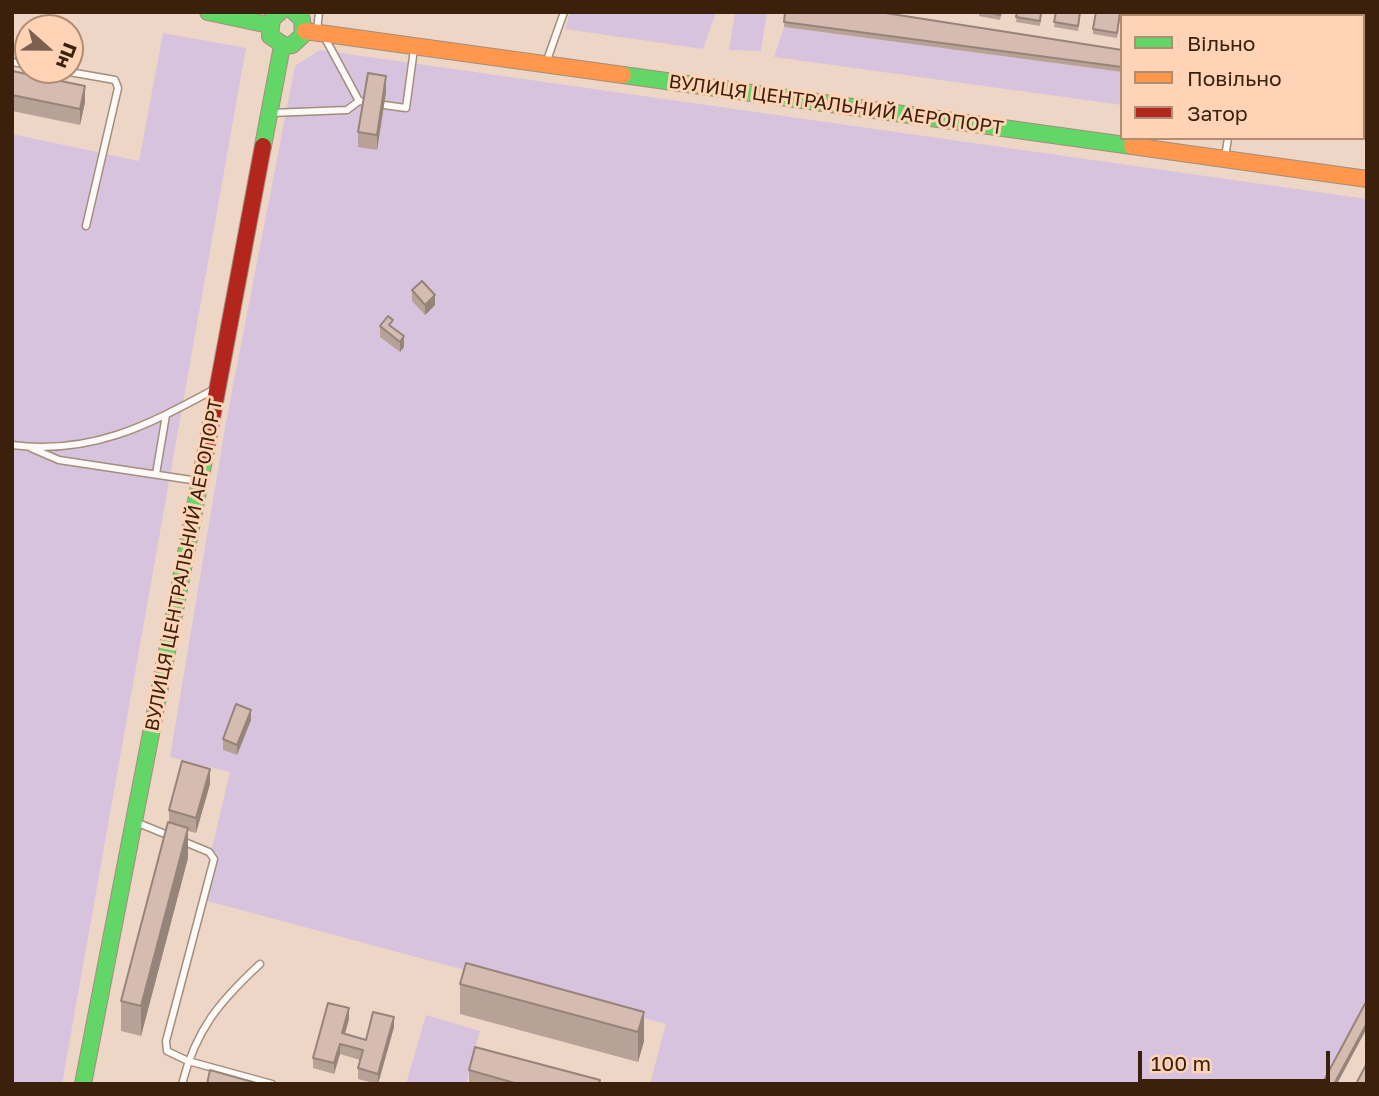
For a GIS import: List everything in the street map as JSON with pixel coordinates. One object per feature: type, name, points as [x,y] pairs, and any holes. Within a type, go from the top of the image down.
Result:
[{"type":"main road","points":[[208,12],[275,19],[270,36],[282,46],[295,45],[315,32],[294,12]]},
{"type":"main road","name":"ВУЛИЦЯ ЦЕНТРАЛЬНИЙ АЕРОПОРТ","points":[[315,32],[1367,179]]},
{"type":"main road","name":"ВУЛИЦЯ ЦЕНТРАЛЬНИЙ АЕРОПОРТ","points":[[83,1084],[282,46]]},
{"type":"lane","points":[[269,114],[347,110],[362,101],[315,32],[319,12]]},
{"type":"lane","points":[[546,64],[564,12]]},
{"type":"lane","points":[[384,104],[406,108],[415,46]]},
{"type":"lane","points":[[84,75],[115,80],[118,88],[86,226]]},
{"type":"lane","points":[[1225,159],[1228,140]]},
{"type":"lane","points":[[12,445],[78,445],[138,430],[218,387]]},
{"type":"lane","points":[[156,474],[166,415]]},
{"type":"lane","points":[[29,447],[59,460],[200,481]]},
{"type":"lane","points":[[135,822],[209,852],[214,859],[166,1041],[167,1051],[188,1061],[272,1084]]},
{"type":"lane","points":[[182,1084],[188,1061],[204,1024],[230,992],[260,964]]},
{"type":"shaded area","points":[[570,12],[716,12],[703,49],[565,29]]},
{"type":"shaded area","points":[[735,12],[767,12],[761,51],[729,50]]},
{"type":"shaded area","points":[[784,27],[1120,72],[1120,105],[774,57]]},
{"type":"shaded area","points":[[163,33],[246,48],[62,1084],[12,1084],[12,134],[139,161]]},
{"type":"shaded area","points":[[320,50],[1367,199],[1367,1005],[1325,1084],[650,1084],[666,1024],[200,899],[230,772],[170,757],[226,422],[294,71],[296,65]]},
{"type":"shaded area","points":[[426,1015],[480,1031],[466,1084],[406,1084]]},
{"type":"building","points":[[785,12],[879,12],[1120,50],[1120,67],[784,22]]},
{"type":"building","points":[[1017,12],[1041,12],[1040,21],[1016,17]]},
{"type":"building","points":[[1056,12],[1080,12],[1078,26],[1054,22]]},
{"type":"building","points":[[1096,12],[1120,12],[1117,33],[1093,29]]},
{"type":"building","points":[[1137,12],[1160,12],[1160,14]]},
{"type":"building","points":[[1176,12],[1201,12],[1200,14]]},
{"type":"building","points":[[1216,12],[1239,12],[1238,14]]},
{"type":"building","points":[[1254,12],[1280,12],[1280,14]]},
{"type":"building","points":[[1367,12],[1367,29],[1365,14],[1294,14]]},
{"type":"building","points":[[1365,36],[1367,37],[1365,65]]},
{"type":"building","points":[[12,71],[14,84],[85,86],[80,109],[12,95]]},
{"type":"building","points":[[368,73],[386,76],[377,135],[358,132]]},
{"type":"building","points":[[1365,75],[1367,75],[1365,94]]},
{"type":"building","points":[[422,281],[435,295],[425,305],[412,290]]},
{"type":"building","points":[[388,316],[393,320],[389,325],[404,336],[400,342],[380,326]]},
{"type":"building","points":[[236,704],[251,710],[237,745],[223,739]]},
{"type":"building","points":[[182,761],[210,769],[196,818],[169,810]]},
{"type":"building","points":[[168,822],[188,828],[141,1006],[121,1001]]},
{"type":"building","points":[[466,963],[644,1012],[638,1032],[460,984]]},
{"type":"building","points":[[1367,1000],[1367,1023],[1334,1084],[1322,1084]]},
{"type":"building","points":[[328,1003],[349,1008],[342,1033],[366,1040],[373,1012],[394,1017],[378,1074],[358,1068],[363,1050],[340,1044],[334,1063],[313,1058]]},
{"type":"building","points":[[475,1047],[600,1080],[599,1084],[518,1084],[469,1070]]},
{"type":"building","points":[[1367,1063],[1367,1084],[1356,1084]]},
{"type":"building","points":[[210,1070],[260,1084],[207,1084]]},
{"type":"traffic: fast","points":[[208,12],[269,25]]},
{"type":"traffic: fast","points":[[280,12],[272,19],[270,36],[285,46],[292,45],[303,35],[302,19],[294,12]]},
{"type":"traffic: fast","points":[[263,146],[282,46]]},
{"type":"traffic: fast","points":[[623,75],[1132,146]]},
{"type":"traffic: fast","points":[[83,1084],[205,455]]},
{"type":"traffic: slow","points":[[305,31],[623,75]]},
{"type":"traffic: slow","points":[[1132,146],[1367,179]]},
{"type":"traffic: jam","points":[[205,455],[263,146]]}]
